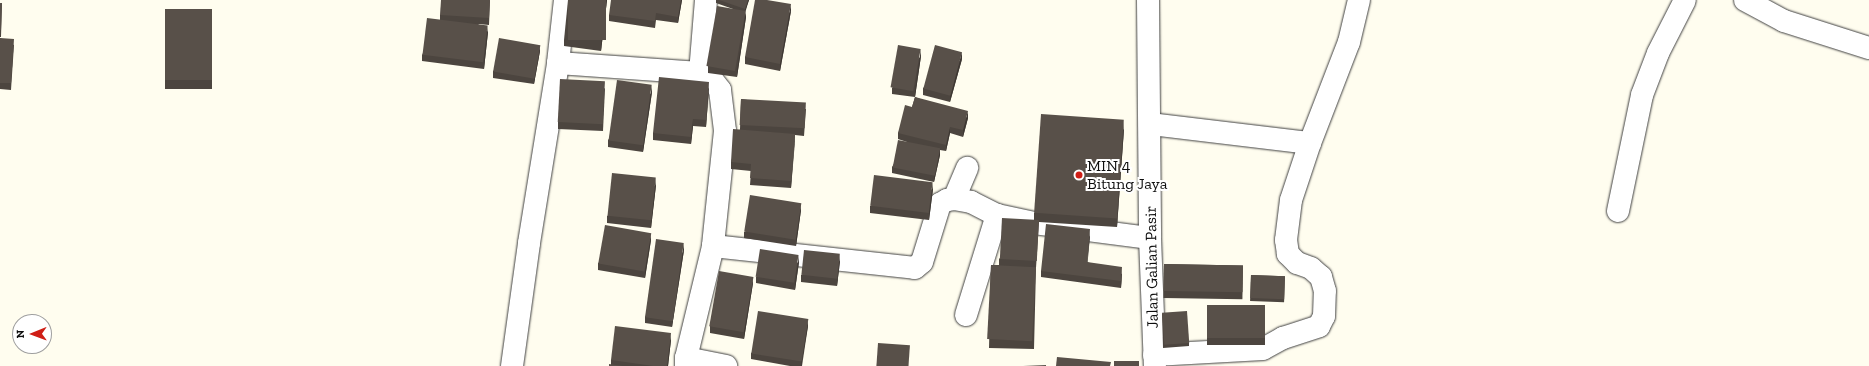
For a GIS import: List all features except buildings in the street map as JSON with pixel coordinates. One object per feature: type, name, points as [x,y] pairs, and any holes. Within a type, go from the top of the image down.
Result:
[{"type":"street","points":[[512,366],[529,243],[558,62],[565,0]]},
{"type":"street","points":[[700,72],[706,0]]},
{"type":"street","name":"Jalan Galian Pasir","points":[[1148,0],[1150,238],[1154,360]]},
{"type":"street","points":[[1154,360],[1263,350],[1283,338],[1319,326],[1324,316],[1325,298],[1321,277],[1311,268],[1297,263],[1288,254],[1286,240],[1291,200],[1310,143],[1349,42],[1359,0]]},
{"type":"street","points":[[1618,211],[1624,176],[1642,95],[1658,53],[1685,0]]},
{"type":"street","points":[[1745,0],[1784,21],[1869,48]]},
{"type":"street","points":[[558,62],[700,72],[711,78],[720,90],[725,131],[713,246],[686,362],[726,366]]},
{"type":"street","points":[[1150,124],[1310,143]]},
{"type":"street","points":[[954,199],[967,168]]},
{"type":"street","points":[[713,246],[915,268],[922,262],[940,204],[947,200],[954,199],[971,202],[997,215],[1034,223],[1150,238]]},
{"type":"street","points":[[966,315],[997,215]]},
{"type":"place","name":"MIN 4 Bitung Jaya","points":[[1079,175]]}]
